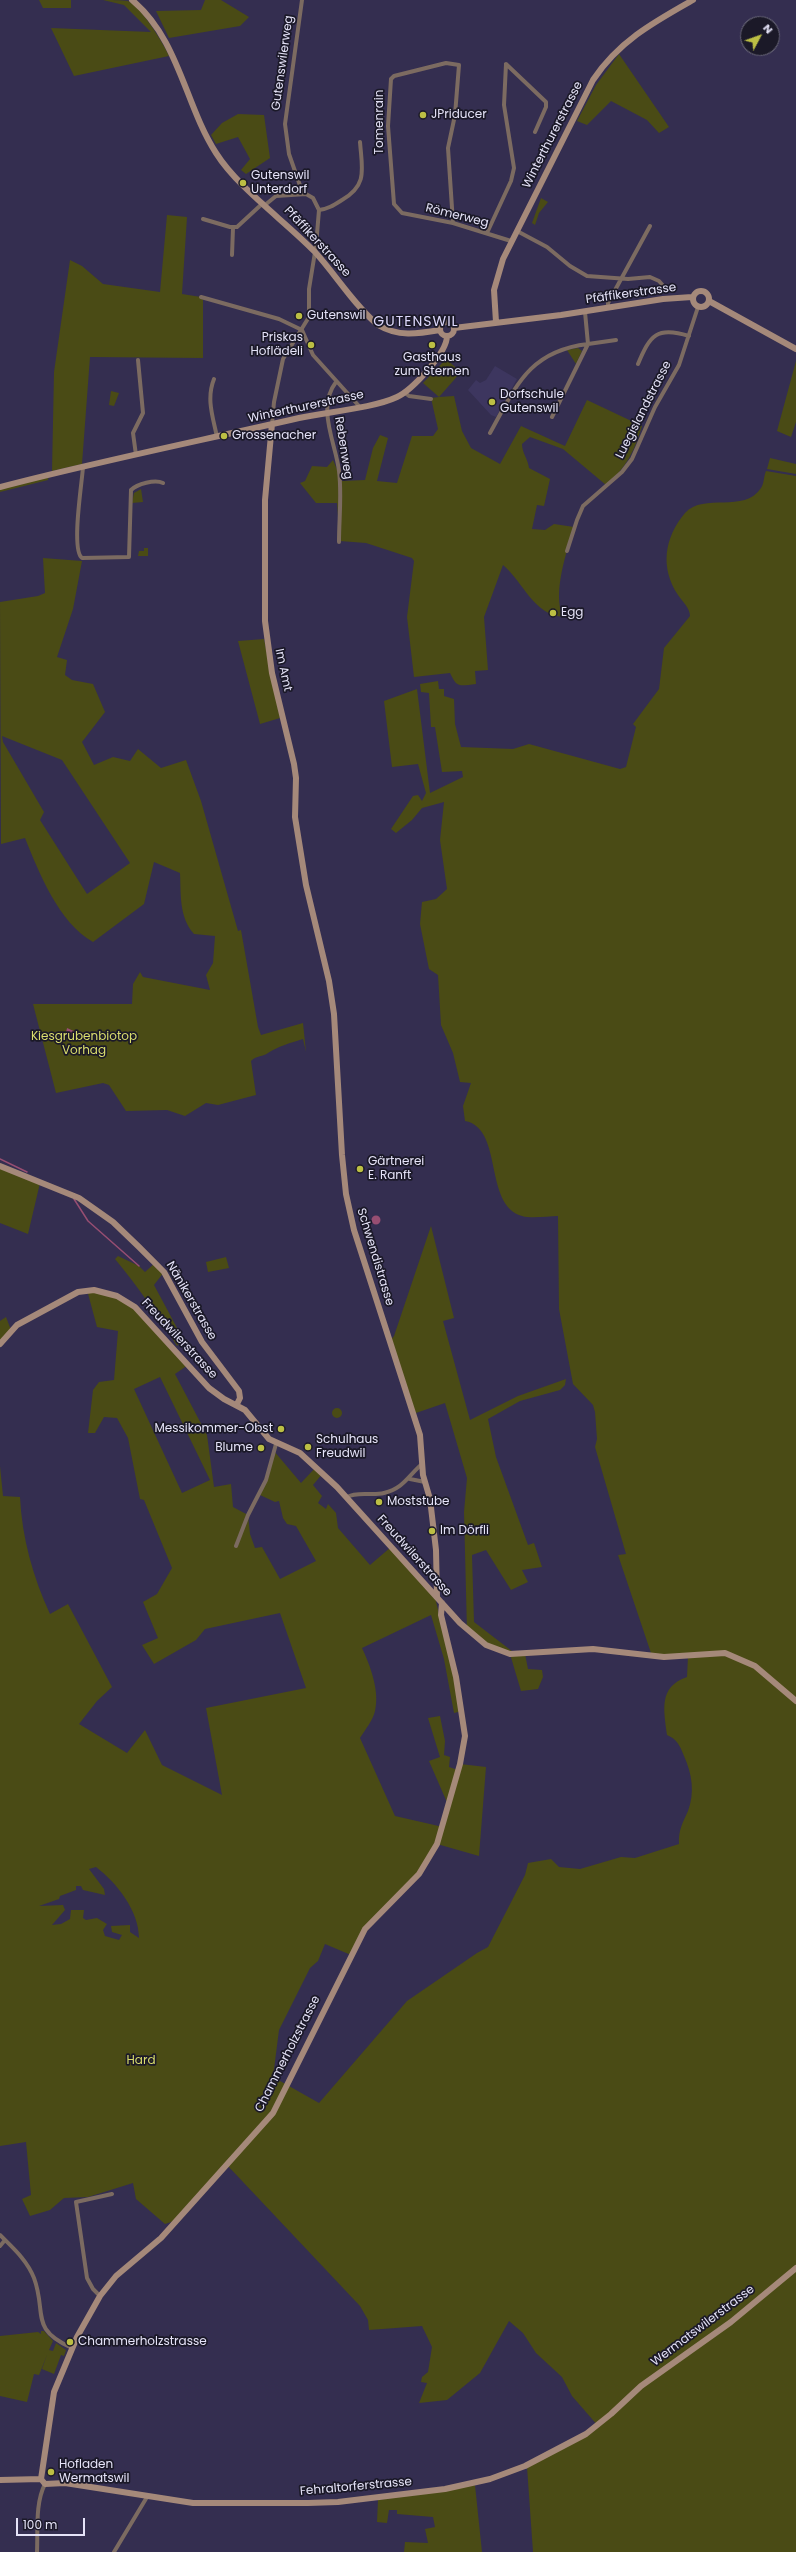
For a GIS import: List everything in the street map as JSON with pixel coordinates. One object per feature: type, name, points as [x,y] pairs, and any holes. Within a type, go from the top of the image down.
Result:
[{"type":"street","name":"Pfäffikerstrasse","points":[[132,0],[150,20],[166,44],[217,154],[227,169],[315,252],[378,325],[390,332],[405,334],[440,330]]},
{"type":"street","name":"Gutenswilerweg","points":[[302,0],[286,103],[285,129],[289,154],[303,194]]},
{"type":"street","name":"Winterthurerstrasse","points":[[496,322],[493,297],[495,281],[516,231],[575,113],[606,61],[633,36],[694,0]]},
{"type":"street","name":"Tomenrain","points":[[398,210],[394,204],[388,126],[390,79],[394,76],[446,63],[459,64],[455,115],[448,148],[453,223]]},
{"type":"street","points":[[487,233],[511,181],[514,168],[504,105],[506,64],[546,102],[546,107],[535,132]]},
{"type":"street","points":[[318,210],[330,207],[352,194],[359,187],[362,175],[360,142]]},
{"type":"street","points":[[203,219],[233,228],[240,225],[276,196],[303,194],[313,198],[318,210],[315,252],[309,289],[308,317],[302,330],[289,346],[280,366],[272,411],[272,424]]},
{"type":"street","name":"Römerweg","points":[[398,210],[453,223],[512,241]]},
{"type":"street","points":[[608,308],[608,303],[650,226]]},
{"type":"street","points":[[232,255],[233,228]]},
{"type":"street","points":[[516,231],[541,244],[574,269],[587,276],[623,277],[628,279],[653,278],[666,289]]},
{"type":"street","name":"Pfäffikerstrasse","points":[[454,328],[585,312],[663,299],[692,297],[696,292],[702,290],[708,295],[709,301],[796,349]]},
{"type":"street","points":[[201,297],[280,319],[302,330],[310,350],[336,382],[355,400],[359,406]]},
{"type":"street","name":"Pfäffikerstrasse","points":[[692,297],[694,304],[698,307]]},
{"type":"street","points":[[698,307],[704,306],[709,301]]},
{"type":"street","name":"Luegislandstrasse","points":[[567,551],[583,506],[622,472],[632,459],[655,407],[679,365],[698,307]]},
{"type":"street","points":[[552,417],[588,344],[585,312]]},
{"type":"street","points":[[445,322],[451,323],[454,328],[452,333],[447,336],[441,334],[441,325],[445,322]]},
{"type":"street","points":[[638,364],[646,348],[657,334],[669,330],[689,336]]},
{"type":"street","name":"Winterthurerstrasse","points":[[0,487],[328,410],[390,400],[405,393],[444,350],[447,336]]},
{"type":"street","points":[[490,433],[518,382],[531,368],[555,352],[588,344],[616,340]]},
{"type":"street","points":[[136,455],[133,433],[143,413],[138,360]]},
{"type":"street","points":[[214,379],[209,391],[211,414],[217,437]]},
{"type":"street","name":"Rebenweg","points":[[336,382],[331,391],[328,410],[332,447],[339,470],[339,542]]},
{"type":"street","points":[[405,393],[409,396],[431,399]]},
{"type":"street","name":"Im Amt","points":[[272,424],[265,500],[266,637],[294,764],[296,778],[295,817],[314,917]]},
{"type":"street","points":[[83,467],[78,518],[78,553],[80,557],[84,558],[129,557],[131,490],[145,484],[159,481],[163,483]]},
{"type":"street","name":"Schwendistrasse","points":[[314,917],[329,981],[334,1014],[342,1155],[349,1212],[420,1435],[422,1464],[430,1499],[436,1550],[437,1597]]},
{"type":"street","name":"Nänikerstrasse","points":[[0,1166],[79,1198],[113,1222],[156,1262],[172,1286],[202,1342],[239,1391],[241,1396],[237,1404]]},
{"type":"street","name":"Freudwilerstrasse","points":[[0,1344],[17,1325],[72,1295],[87,1290],[103,1291],[117,1296],[135,1307],[209,1388],[224,1399],[237,1404],[276,1444],[300,1453],[347,1497],[442,1603],[476,1637],[494,1649],[510,1654],[593,1649],[672,1657],[714,1652],[734,1655],[755,1666],[796,1701]]},
{"type":"street","points":[[236,1546],[248,1515],[266,1480],[276,1444]]},
{"type":"street","points":[[347,1497],[355,1494],[385,1493],[410,1479],[422,1464]]},
{"type":"street","points":[[410,1479],[425,1482]]},
{"type":"street","name":"Chammerholzstrasse","points":[[37,2552],[41,2492],[54,2392],[72,2348],[100,2296],[116,2276],[164,2234],[273,2113],[365,1929],[419,1874],[437,1844],[460,1764],[465,1736],[456,1677],[441,1615],[442,1603]]},
{"type":"street","points":[[100,2296],[90,2286],[87,2278],[76,2202],[112,2194]]},
{"type":"street","points":[[0,2235],[22,2258],[32,2273],[36,2286],[42,2322],[46,2330],[55,2340],[72,2348]]},
{"type":"street","points":[[0,2246],[5,2240]]},
{"type":"street","name":"Wermatswilerstrasse","points":[[641,2386],[727,2325],[796,2268]]},
{"type":"street","name":"Fehraltorferstrasse","points":[[0,2480],[65,2483],[147,2497],[202,2503],[329,2502],[460,2487],[525,2466],[572,2442],[604,2420],[641,2386]]},
{"type":"street","points":[[114,2552],[147,2497]]},
{"type":"shaded area","name":"Dorfschule Gutenswil","points":[[495,366],[517,379],[496,417],[491,415],[468,390],[476,380],[480,383],[486,380]]},
{"type":"shaded area","points":[[67,1028],[76,1032],[75,1038],[66,1033]]},
{"type":"shaded area","points":[[376,1215],[381,1220],[376,1225],[371,1220]]},
{"type":"green space","points":[[39,0],[71,0],[71,8],[43,8]]},
{"type":"green space","points":[[103,0],[128,1],[133,4],[145,17],[169,56],[74,76],[51,28],[151,32],[124,5]]},
{"type":"green space","points":[[205,0],[221,0],[249,17],[240,26],[169,38],[156,11],[201,10]]},
{"type":"green space","points":[[619,54],[669,127],[659,133],[647,120],[611,101],[587,125],[577,121],[596,85]]},
{"type":"green space","points":[[238,114],[264,115],[270,158],[246,174],[241,170],[250,159],[238,137],[216,144],[211,135],[222,123]]},
{"type":"green space","points":[[541,198],[548,202],[539,213],[535,225],[532,223]]},
{"type":"green space","points":[[167,215],[187,217],[182,294],[201,297],[203,300],[203,358],[90,357],[82,464],[52,471],[54,372],[70,260],[82,266],[103,284],[160,292]]},
{"type":"green space","points":[[578,348],[582,351],[576,364],[567,350]]},
{"type":"green space","points":[[446,359],[461,372],[439,397],[423,383]]},
{"type":"green space","points":[[796,361],[796,422],[791,437],[777,431]]},
{"type":"green space","points":[[111,391],[119,393],[114,406],[109,405]]},
{"type":"green space","points":[[454,396],[462,431],[471,448],[500,464],[521,426],[565,446],[587,400],[642,426],[633,451],[624,466],[606,485],[563,449],[530,437],[522,444],[529,468],[550,479],[544,506],[537,505],[532,529],[545,530],[554,524],[574,527],[560,584],[560,607],[563,617],[553,615],[536,604],[503,565],[484,617],[488,670],[475,671],[476,684],[459,685],[450,673],[414,677],[407,617],[414,561],[412,558],[366,543],[340,541],[337,503],[316,503],[300,483],[305,481],[312,466],[327,467],[333,460],[342,481],[365,480],[373,448],[380,435],[388,438],[377,481],[397,483],[412,436],[433,436],[438,429],[431,398]]},
{"type":"green space","points":[[770,458],[796,464],[796,474],[767,469]]},
{"type":"green space","name":"Hard","points":[[766,471],[796,476],[796,2552],[533,2552],[527,2467],[599,2427],[572,2396],[562,2377],[536,2353],[523,2333],[509,2321],[480,2373],[447,2400],[419,2403],[427,2383],[421,2382],[422,2377],[428,2372],[432,2347],[422,2326],[369,2330],[368,2320],[360,2306],[227,2165],[177,2220],[165,2224],[136,2199],[133,2183],[88,2197],[64,2198],[50,2210],[30,2216],[22,2199],[31,2195],[26,2142],[0,2146],[0,1466],[3,1496],[20,1497],[23,1527],[29,1557],[38,1586],[50,1614],[68,1604],[112,1687],[97,1701],[79,1724],[127,1753],[145,1730],[162,1765],[222,1795],[206,1708],[306,1688],[280,1613],[205,1629],[196,1640],[154,1664],[142,1645],[158,1638],[143,1602],[157,1594],[172,1568],[144,1500],[140,1499],[128,1438],[117,1418],[104,1417],[95,1433],[88,1433],[93,1390],[99,1382],[114,1380],[118,1331],[97,1327],[87,1290],[125,1300],[188,1365],[175,1374],[207,1435],[214,1487],[231,1484],[233,1507],[248,1515],[250,1534],[255,1548],[262,1547],[280,1579],[316,1561],[296,1526],[287,1524],[283,1518],[279,1501],[275,1502],[260,1495],[274,1451],[301,1483],[316,1467],[323,1473],[313,1485],[322,1496],[318,1503],[326,1509],[328,1504],[336,1513],[338,1528],[370,1565],[391,1547],[435,1597],[462,1711],[454,1713],[444,1659],[431,1615],[362,1648],[373,1678],[376,1703],[373,1718],[360,1738],[395,1816],[443,1827],[449,1807],[429,1761],[440,1757],[428,1718],[440,1716],[445,1741],[444,1755],[450,1757],[449,1767],[458,1770],[460,1764],[486,1767],[479,1856],[437,1844],[426,1864],[381,1910],[351,1955],[325,1944],[318,1961],[310,1968],[279,2030],[273,2077],[319,2103],[407,2001],[488,1947],[525,1875],[528,1863],[551,1859],[559,1867],[580,1869],[621,1857],[635,1858],[679,1844],[680,1831],[690,1804],[692,1783],[687,1763],[678,1743],[667,1735],[664,1708],[667,1693],[671,1687],[678,1681],[687,1677],[688,1656],[652,1656],[618,1555],[626,1554],[595,1447],[597,1439],[595,1412],[593,1405],[573,1384],[559,1309],[558,1216],[526,1217],[510,1209],[502,1198],[485,1137],[477,1127],[465,1121],[463,1106],[471,1083],[460,1082],[453,1053],[441,1025],[438,975],[429,969],[420,924],[422,902],[436,899],[447,889],[440,840],[444,802],[422,808],[412,820],[396,833],[391,829],[413,796],[418,795],[422,801],[426,793],[418,764],[392,767],[384,701],[417,689],[430,793],[463,777],[462,771],[442,772],[435,727],[431,727],[429,693],[421,692],[420,684],[438,681],[439,689],[444,689],[444,696],[454,699],[455,724],[461,747],[513,749],[529,744],[620,769],[626,767],[636,727],[633,724],[659,689],[664,648],[690,616],[689,610],[672,585],[669,574],[667,553],[673,533],[685,513],[693,507],[702,504],[734,502],[745,500],[754,496],[762,486]],"holes":[[[160,1377],[210,1480],[182,1493],[134,1389]],[[96,1867],[112,1881],[125,1898],[135,1918],[139,1938],[130,1932],[130,1925],[111,1926],[112,1932],[122,1935],[119,1940],[105,1936],[103,1930],[107,1924],[97,1918],[86,1920],[83,1918],[84,1910],[71,1910],[70,1919],[61,1924],[52,1925],[65,1910],[63,1905],[39,1906],[59,1899],[60,1896],[76,1890],[76,1886],[81,1886],[83,1890],[105,1895],[104,1889],[89,1869]]]},
{"type":"green space","points":[[49,475],[48,480],[0,492],[0,484],[2,486]]},
{"type":"green space","points":[[141,489],[143,502],[132,503],[134,493]]},
{"type":"green space","points":[[144,548],[148,548],[148,556],[138,556],[139,551],[144,551]]},
{"type":"green space","name":"Kiesgrubenbiotop Vorhag","points":[[43,558],[82,561],[73,609],[57,657],[67,660],[65,675],[72,680],[93,684],[105,712],[82,742],[94,765],[113,757],[130,761],[138,749],[161,768],[186,760],[201,801],[238,931],[241,930],[258,1027],[261,1035],[303,1023],[306,1052],[303,1039],[280,1047],[251,1061],[256,1095],[218,1105],[206,1103],[185,1116],[167,1110],[126,1111],[109,1085],[103,1083],[56,1093],[33,1004],[132,1004],[133,984],[140,972],[143,977],[210,990],[206,975],[213,963],[215,936],[194,934],[183,913],[180,873],[154,862],[144,904],[93,942],[81,934],[60,910],[44,881],[25,838],[1,844],[0,602],[38,596],[45,593]],"holes":[[[2,736],[62,760],[130,863],[87,894],[40,820],[44,812],[3,742]]]},
{"type":"green space","points":[[264,639],[280,718],[260,724],[238,641]]},
{"type":"green space","points":[[0,1166],[40,1183],[28,1234],[0,1223]]},
{"type":"green space","points":[[431,1226],[454,1318],[443,1321],[470,1420],[518,1396],[566,1379],[565,1385],[560,1390],[520,1401],[488,1419],[496,1457],[528,1545],[534,1543],[542,1567],[522,1570],[528,1582],[511,1590],[486,1550],[472,1555],[474,1622],[517,1655],[525,1654],[528,1669],[542,1670],[543,1677],[538,1689],[521,1691],[510,1654],[501,1652],[467,1631],[464,1512],[467,1478],[445,1403],[413,1414],[390,1341],[394,1336]]},
{"type":"green space","points":[[118,1256],[139,1266],[145,1272],[156,1262],[164,1272],[154,1285],[183,1339],[177,1346],[148,1301],[115,1259]]},
{"type":"green space","points":[[226,1257],[229,1268],[208,1272],[206,1262]]},
{"type":"green space","points":[[6,1317],[11,1330],[0,1344],[0,1321]]},
{"type":"green space","points":[[335,1408],[339,1408],[341,1409],[341,1417],[335,1418],[332,1415],[332,1411]]},
{"type":"green space","points":[[41,2331],[44,2331],[53,2341],[49,2350],[53,2351],[56,2343],[66,2350],[64,2356],[61,2355],[54,2374],[42,2369],[47,2355],[39,2375],[34,2374],[27,2402],[0,2396],[0,2336],[38,2332],[41,2334]]},
{"type":"green space","points":[[475,2485],[482,2552],[404,2552],[405,2542],[428,2543],[425,2529],[435,2527],[433,2517],[397,2514],[397,2510],[389,2510],[387,2523],[377,2522],[378,2500]]},
{"type":"waterway","points":[[0,1159],[27,1172]]},
{"type":"waterway","points":[[74,1199],[88,1221],[139,1266]]},
{"type":"place","name":"JPriducer","points":[[423,115]]},
{"type":"place","name":"Gutenswil Unterdorf","points":[[243,183]]},
{"type":"place","name":"Gutenswil","points":[[299,316]]},
{"type":"place","name":"Priskas Hoflädeli","points":[[311,345]]},
{"type":"place","name":"Gasthaus zum Sternen","points":[[432,345]]},
{"type":"place","name":"Dorfschule Gutenswil","points":[[492,402]]},
{"type":"place","name":"Grossenacher","points":[[224,436]]},
{"type":"place","name":"Egg","points":[[553,613]]},
{"type":"place","name":"Gärtnerei E. Ranft","points":[[360,1169]]},
{"type":"place","name":"Messikommer-Obst","points":[[281,1429]]},
{"type":"place","name":"Schulhaus Freudwil","points":[[308,1447]]},
{"type":"place","name":"Blume","points":[[261,1448]]},
{"type":"place","name":"Moststube","points":[[379,1502]]},
{"type":"place","name":"Im Dörfli","points":[[432,1531]]},
{"type":"place","name":"Chammerholzstrasse","points":[[70,2342]]},
{"type":"place","name":"Hofladen Wermatswil","points":[[51,2472]]},
{"type":"district","name":"GUTENSWIL","points":[[416,322]]}]
